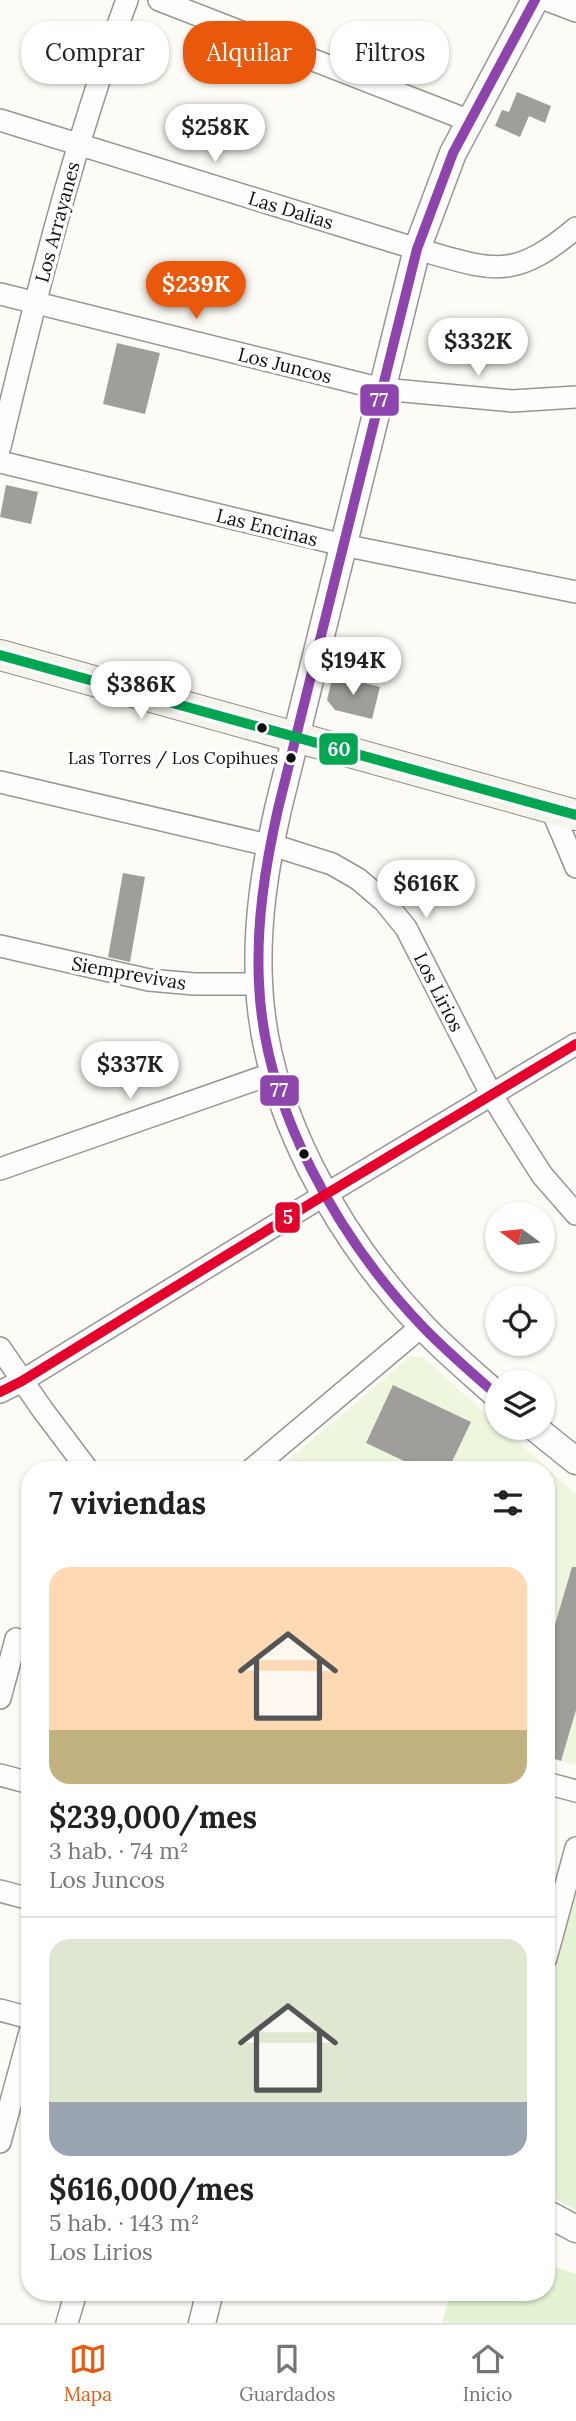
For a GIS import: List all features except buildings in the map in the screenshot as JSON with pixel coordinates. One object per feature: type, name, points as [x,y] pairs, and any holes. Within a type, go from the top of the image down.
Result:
[{"type":"main road","points":[[0,655],[564,811]]},
{"type":"street","name":"Los Arrayanes","points":[[0,447],[78,144],[127,0]]},
{"type":"street","points":[[159,0],[470,121]]},
{"type":"street","points":[[485,1384],[422,1326],[372,1266],[326,1194],[295,1134],[274,1073],[264,1030],[259,984],[260,920],[270,845],[417,249],[439,186],[470,121],[535,0]]},
{"type":"street","points":[[547,0],[576,11]]},
{"type":"street","name":"Las Dalias","points":[[0,120],[483,267],[510,267],[539,256],[576,228]]},
{"type":"street","name":"Los Juncos","points":[[0,294],[382,389],[512,401],[576,397]]},
{"type":"street","name":"Las Encinas","points":[[0,462],[343,545],[576,592]]},
{"type":"street","name":"Los Lirios","points":[[0,782],[315,857],[367,885],[395,914],[415,943],[491,1094],[537,1167],[576,1214]]},
{"type":"street","points":[[564,811],[576,867]]},
{"type":"street","name":"Siemprevivas","points":[[0,946],[149,980],[194,984],[259,984]]},
{"type":"street","points":[[0,1392],[576,1044]]},
{"type":"street","points":[[0,1169],[274,1073]]},
{"type":"street","points":[[262,1461],[422,1326]]},
{"type":"street","points":[[0,1348],[81,1461]]},
{"type":"street","points":[[550,1440],[576,1461]]},
{"type":"street","points":[[0,1698],[15,1638]]},
{"type":"street","points":[[0,1775],[21,1781]]},
{"type":"street","points":[[555,1785],[576,1791]]},
{"type":"street","points":[[555,1925],[576,1848]]},
{"type":"street","points":[[0,1891],[21,1897]]},
{"type":"street","points":[[0,2010],[21,2016]]},
{"type":"street","points":[[0,2142],[21,2065]]},
{"type":"street","points":[[555,2218],[576,2229]]},
{"type":"street","points":[[67,2323],[73,2301]]},
{"type":"street","points":[[202,2323],[208,2301]]},
{"type":"green space","points":[[411,1356],[423,1357],[485,1413],[485,1440],[515,1440],[539,1461],[288,1461]]},
{"type":"green space","points":[[555,1475],[576,1494],[576,1765],[555,1759]]},
{"type":"green space","points":[[576,1891],[576,2210],[555,2199],[555,1964]]},
{"type":"green space","points":[[555,2267],[576,2274],[576,2323],[442,2323],[448,2301],[555,2301]]},
{"type":"transit line","name":"77","points":[[485,1385],[432,1336],[392,1292],[335,1212],[311,1168],[275,1077],[264,1030],[259,983],[259,939],[265,874],[278,809],[417,249],[453,153],[535,0]]},
{"type":"transit line","name":"60","points":[[0,655],[576,815]]},
{"type":"transit line","name":"5","points":[[0,1392],[576,1044]]},
{"type":"place","name":"Las Torres / Los Copihues","points":[[291,758]]}]
